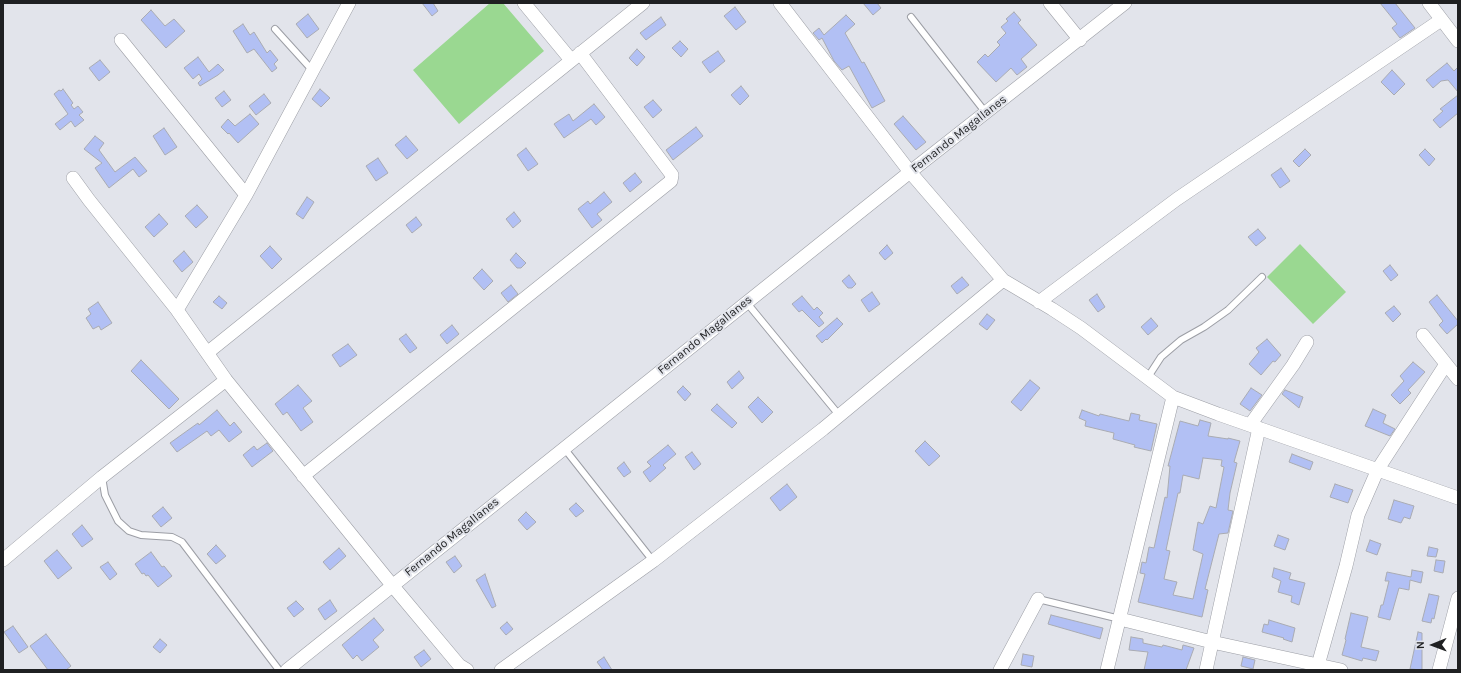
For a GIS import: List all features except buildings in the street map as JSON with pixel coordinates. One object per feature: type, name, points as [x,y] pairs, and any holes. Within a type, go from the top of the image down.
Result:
[{"type":"street","points":[[177,310],[246,195],[349,3]]},
{"type":"street","points":[[303,476],[671,181],[672,175],[576,56],[524,3]]},
{"type":"street","points":[[207,353],[643,3]]},
{"type":"street","points":[[780,3],[910,172],[1003,280],[1075,324],[1173,397],[1458,498]]},
{"type":"street","points":[[1050,3],[1080,40]]},
{"type":"street","name":"Fernando Magallanes","points":[[287,670],[910,172],[1080,40],[1125,3]]},
{"type":"street","points":[[1429,3],[1458,41]]},
{"type":"street","points":[[1039,302],[1177,199],[1441,20]]},
{"type":"street","points":[[121,40],[246,195]]},
{"type":"street","points":[[73,178],[177,310],[226,380],[392,585],[459,665],[467,670]]},
{"type":"street","points":[[501,670],[653,561],[839,415],[1003,280]]},
{"type":"street","points":[[1423,335],[1458,379]]},
{"type":"street","points":[[1206,670],[1254,426],[1307,342]]},
{"type":"street","points":[[1310,666],[1346,566],[1358,515],[1378,469],[1446,364]]},
{"type":"street","points":[[3,560],[102,477],[226,380]]},
{"type":"street","points":[[1107,670],[1173,397]]},
{"type":"street","points":[[1440,670],[1458,598]]},
{"type":"street","points":[[1000,670],[1038,599]]},
{"type":"street","points":[[1120,619],[1310,666],[1341,670]]},
{"type":"lane","points":[[911,17],[986,113]]},
{"type":"lane","points":[[275,30],[313,71]]},
{"type":"lane","points":[[1148,377],[1161,357],[1181,340],[1204,327],[1228,310],[1262,277]]},
{"type":"lane","points":[[747,302],[839,415]]},
{"type":"lane","points":[[564,448],[653,561]]},
{"type":"lane","points":[[102,477],[105,495],[118,521],[129,530],[141,535],[172,537],[182,542],[279,670]]},
{"type":"lane","points":[[1038,599],[1120,619]]},
{"type":"green space","points":[[490,3],[503,3],[544,51],[459,124],[413,70]]},
{"type":"green space","points":[[1300,244],[1346,292],[1313,324],[1267,277]]}]
